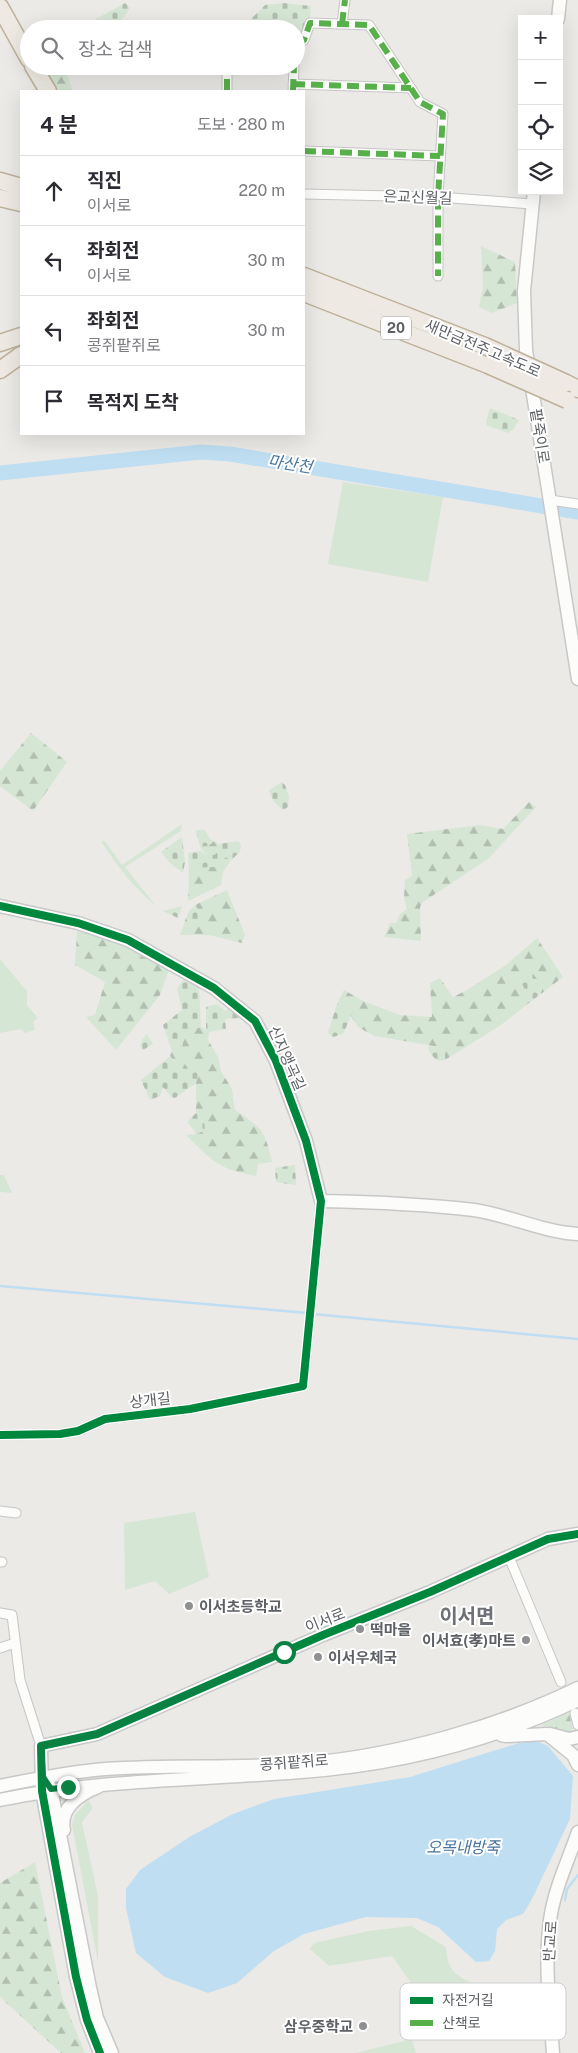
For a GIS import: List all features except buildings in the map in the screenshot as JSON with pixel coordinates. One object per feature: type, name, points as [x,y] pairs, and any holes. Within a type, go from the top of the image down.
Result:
[{"type":"highway","points":[[0,7],[20,43]]},
{"type":"highway","points":[[38,75],[47,90]]},
{"type":"highway","points":[[0,181],[20,187]]},
{"type":"highway","points":[[0,198],[20,203]]},
{"type":"highway","name":"새만금전주고속도로","points":[[305,276],[485,346],[572,394]]},
{"type":"highway","name":"새만금전주고속도로","points":[[305,292],[488,365],[572,394]]},
{"type":"highway","points":[[305,305],[342,306]]},
{"type":"highway","points":[[0,343],[20,336]]},
{"type":"highway","points":[[0,370],[20,356]]},
{"type":"street","points":[[342,24],[345,0]]},
{"type":"street","points":[[558,15],[560,0]]},
{"type":"street","points":[[305,37],[310,23],[369,25],[420,102],[443,114],[438,198],[438,276]]},
{"type":"street","points":[[226,90],[227,75]]},
{"type":"street","points":[[293,87],[411,88]]},
{"type":"street","points":[[305,151],[440,156]]},
{"type":"street","name":"은교신월길","points":[[305,194],[438,198],[533,197]]},
{"type":"street","name":"팥죽이로","points":[[533,197],[524,291],[526,350],[554,517],[578,679]]},
{"type":"street","points":[[550,501],[578,504]]},
{"type":"street","name":"신지앵곡길","points":[[0,906],[78,923],[128,940],[214,988],[255,1021],[276,1062],[306,1141],[321,1201],[303,1386]]},
{"type":"street","points":[[321,1201],[379,1202],[475,1210],[529,1225],[568,1234],[578,1234]]},
{"type":"street","name":"상개길","points":[[0,1435],[60,1434],[78,1431],[105,1419],[190,1409],[303,1386]]},
{"type":"street","points":[[0,1511],[16,1513]]},
{"type":"street","name":"이서로","points":[[41,1746],[97,1734],[548,1539],[578,1534]]},
{"type":"street","points":[[509,1556],[561,1682]]},
{"type":"street","points":[[0,1613],[12,1615],[20,1680],[41,1746],[43,1777],[59,1830],[87,2020],[100,2053]]},
{"type":"street","points":[[0,1648],[15,1643]]},
{"type":"street","name":"콩쥐팥쥐로","points":[[0,1786],[43,1777],[103,1769],[309,1763],[364,1755],[402,1748],[484,1726],[578,1688]]},
{"type":"street","name":"콩쥐팥쥐로","points":[[0,1800],[47,1790],[106,1783],[302,1772],[351,1767],[412,1757],[496,1733],[555,1711],[578,1700]]},
{"type":"street","points":[[574,1713],[578,1725]]},
{"type":"street","points":[[496,1733],[506,1736],[547,1734],[569,1738],[578,1737]]},
{"type":"street","points":[[547,1734],[573,1755],[578,1765]]},
{"type":"street","points":[[59,1830],[64,1830],[66,1810],[78,1797],[106,1783]]},
{"type":"street","points":[[47,1790],[47,1814],[78,1957],[97,2018],[112,2053]]},
{"type":"street","points":[[0,1805],[26,1800],[36,1803],[42,1813],[47,1814]]},
{"type":"street","name":"반교로","points":[[548,1983],[550,1920],[554,1900],[578,1832]]},
{"type":"street","name":"반교로","points":[[552,2040],[553,2053]]},
{"type":"green space","points":[[125,3],[130,8],[122,20],[94,20]]},
{"type":"green space","points":[[283,3],[311,6],[310,19],[306,20],[305,23],[305,20],[250,20],[265,5]]},
{"type":"green space","points":[[48,75],[67,75],[73,90],[58,90]]},
{"type":"green space","points":[[481,246],[515,262],[517,303],[492,313],[479,307],[483,287]]},
{"type":"green space","points":[[490,408],[519,420],[514,429],[508,433],[488,426],[486,421]]},
{"type":"green space","points":[[343,482],[443,497],[428,582],[328,564]]},
{"type":"green space","points":[[31,733],[67,762],[33,811],[0,786],[0,771]]},
{"type":"green space","points":[[282,782],[289,796],[288,807],[283,810],[273,801],[269,790]]},
{"type":"green space","points":[[529,802],[536,807],[488,859],[423,902],[420,907],[421,941],[384,937],[390,923],[396,923],[400,914],[407,909],[404,899],[405,880],[412,876],[407,834],[480,825],[503,829]]},
{"type":"green space","points":[[182,824],[181,831],[125,867],[156,906],[126,876],[101,841],[105,841],[122,865]]},
{"type":"green space","points":[[196,830],[205,830],[210,839],[214,841],[208,846],[200,847]]},
{"type":"green space","points":[[182,837],[185,862],[183,873],[170,863],[161,852]]},
{"type":"green space","points":[[214,841],[219,844],[215,855],[206,855],[200,847],[208,846]]},
{"type":"green space","points":[[238,841],[241,845],[240,852],[231,860],[226,857],[214,867],[189,868],[188,853],[201,851],[206,855],[215,855],[219,844]]},
{"type":"green space","points":[[226,857],[231,860],[223,872],[221,885],[188,901],[189,868],[197,866],[202,868]]},
{"type":"green space","points":[[227,890],[245,935],[242,943],[209,935],[180,935],[186,918],[192,932],[200,914],[195,905]]},
{"type":"green space","points":[[195,905],[206,921],[192,932],[186,918],[189,911]]},
{"type":"green space","points":[[182,906],[178,918],[163,911]]},
{"type":"green space","points":[[77,931],[113,941],[169,970],[160,995],[116,1050],[86,1017],[95,1015],[105,982],[75,965]]},
{"type":"green space","points":[[537,938],[563,977],[541,994],[542,985],[521,981],[527,994],[534,999],[501,1025],[445,1060],[445,1054],[440,1047],[374,1036],[358,1027],[351,1016],[337,1004],[344,990],[363,1001],[400,1015],[432,1017],[430,983],[440,978],[453,997],[506,965]]},
{"type":"green space","points":[[0,959],[27,991],[27,1005],[38,1018],[33,1022],[35,1030],[25,1033],[21,1029],[0,1033]]},
{"type":"green space","points":[[533,974],[542,985],[541,994],[534,999],[527,994],[521,982]]},
{"type":"green space","points":[[183,980],[199,986],[201,1027],[189,1031],[185,1036],[182,1048],[172,1051],[163,1025],[182,1010],[177,989]]},
{"type":"green space","points":[[217,1004],[225,1011],[230,1007],[242,1018],[225,1019],[226,1029],[209,1032],[206,1030],[206,1007]]},
{"type":"green space","points":[[337,1004],[351,1016],[343,1034],[333,1037],[328,1033]]},
{"type":"green space","points":[[201,1027],[209,1032],[208,1040],[218,1057],[221,1071],[232,1089],[235,1110],[257,1126],[267,1143],[272,1162],[258,1164],[256,1176],[216,1163],[186,1135],[197,1134],[204,1123],[196,1113],[196,1083],[198,1075],[183,1068],[180,1069],[170,1056],[172,1051],[182,1048],[184,1039],[189,1031]]},
{"type":"green space","points":[[147,1034],[153,1044],[143,1050],[140,1046]]},
{"type":"green space","points":[[428,1046],[440,1047],[445,1054],[445,1060],[439,1061],[435,1058]]},
{"type":"green space","points":[[170,1056],[180,1069],[192,1066],[198,1075],[196,1083],[175,1098],[171,1097],[163,1087],[160,1096],[150,1100],[141,1080]]},
{"type":"green space","points":[[196,1113],[204,1123],[205,1130],[197,1134],[187,1122]]},
{"type":"green space","points":[[295,1165],[296,1185],[276,1182],[275,1168]]},
{"type":"green space","points":[[0,1175],[4,1175],[12,1193],[0,1192]]},
{"type":"green space","points":[[195,1512],[209,1577],[169,1594],[155,1581],[125,1590],[124,1523]]},
{"type":"green space","points":[[569,1713],[574,1733],[541,1725]]},
{"type":"green space","points":[[88,1800],[93,1808],[82,1822],[98,1896],[98,1962],[72,1825],[75,1815]]},
{"type":"green space","points":[[35,1862],[62,1997],[85,2053],[61,2053],[0,1997],[0,1883]]},
{"type":"green space","points":[[411,1926],[446,1947],[449,1964],[452,1969],[459,1976],[470,1982],[411,1983],[392,1956],[329,1966],[310,1949],[314,1943],[368,1931]]},
{"type":"green space","points":[[412,2040],[416,2053],[355,2053]]},
{"type":"water","name":"오목내방죽","points":[[532,1739],[548,1746],[573,1776],[570,1819],[523,1914],[506,1920],[497,1929],[495,1951],[489,1961],[476,1962],[438,1927],[417,1918],[366,1917],[304,1934],[274,1951],[237,1983],[208,1993],[165,1977],[136,1953],[126,1908],[126,1889],[140,1870],[191,1836],[233,1814],[274,1799],[410,1777]]},
{"type":"waterway","name":"마산천","points":[[0,473],[201,452],[230,454],[578,512]]},
{"type":"waterway","points":[[0,1286],[307,1313]]},
{"type":"waterway","points":[[313,1314],[578,1339]]},
{"type":"waterway","points":[[565,1900],[567,1889],[578,1875]]},
{"type":"marked path","points":[[342,24],[345,0]]},
{"type":"marked path","points":[[305,37],[310,23],[369,25],[420,102],[443,114],[438,197],[438,276]]},
{"type":"marked path","points":[[227,75],[227,90]]},
{"type":"marked path","points":[[293,90],[294,75]]},
{"type":"marked path","points":[[293,84],[411,88]]},
{"type":"marked path","points":[[305,151],[440,156]]},
{"type":"cycle path","points":[[0,906],[78,923],[128,940],[214,988],[255,1021],[276,1061],[306,1141],[321,1201],[303,1386],[190,1409],[105,1419],[78,1431],[60,1434],[0,1435]]},
{"type":"cycle path","points":[[100,2053],[87,2020],[76,1977],[42,1791],[41,1746],[97,1734],[323,1635],[430,1592],[548,1539],[578,1534]]},
{"type":"place","name":"이서초등학교","points":[[189,1606]]},
{"type":"place","name":"떡마을","points":[[360,1629]]},
{"type":"place","name":"이서효(孝)마트","points":[[526,1640]]},
{"type":"place","name":"이서우체국","points":[[318,1657]]},
{"type":"place","name":"삼우중학교","points":[[363,2026]]},
{"type":"district","name":"이서면","points":[[467,1616]]},
{"type":"route","points":[[68,1787],[51,1789],[43,1777],[41,1746],[97,1734],[284,1652]]}]
